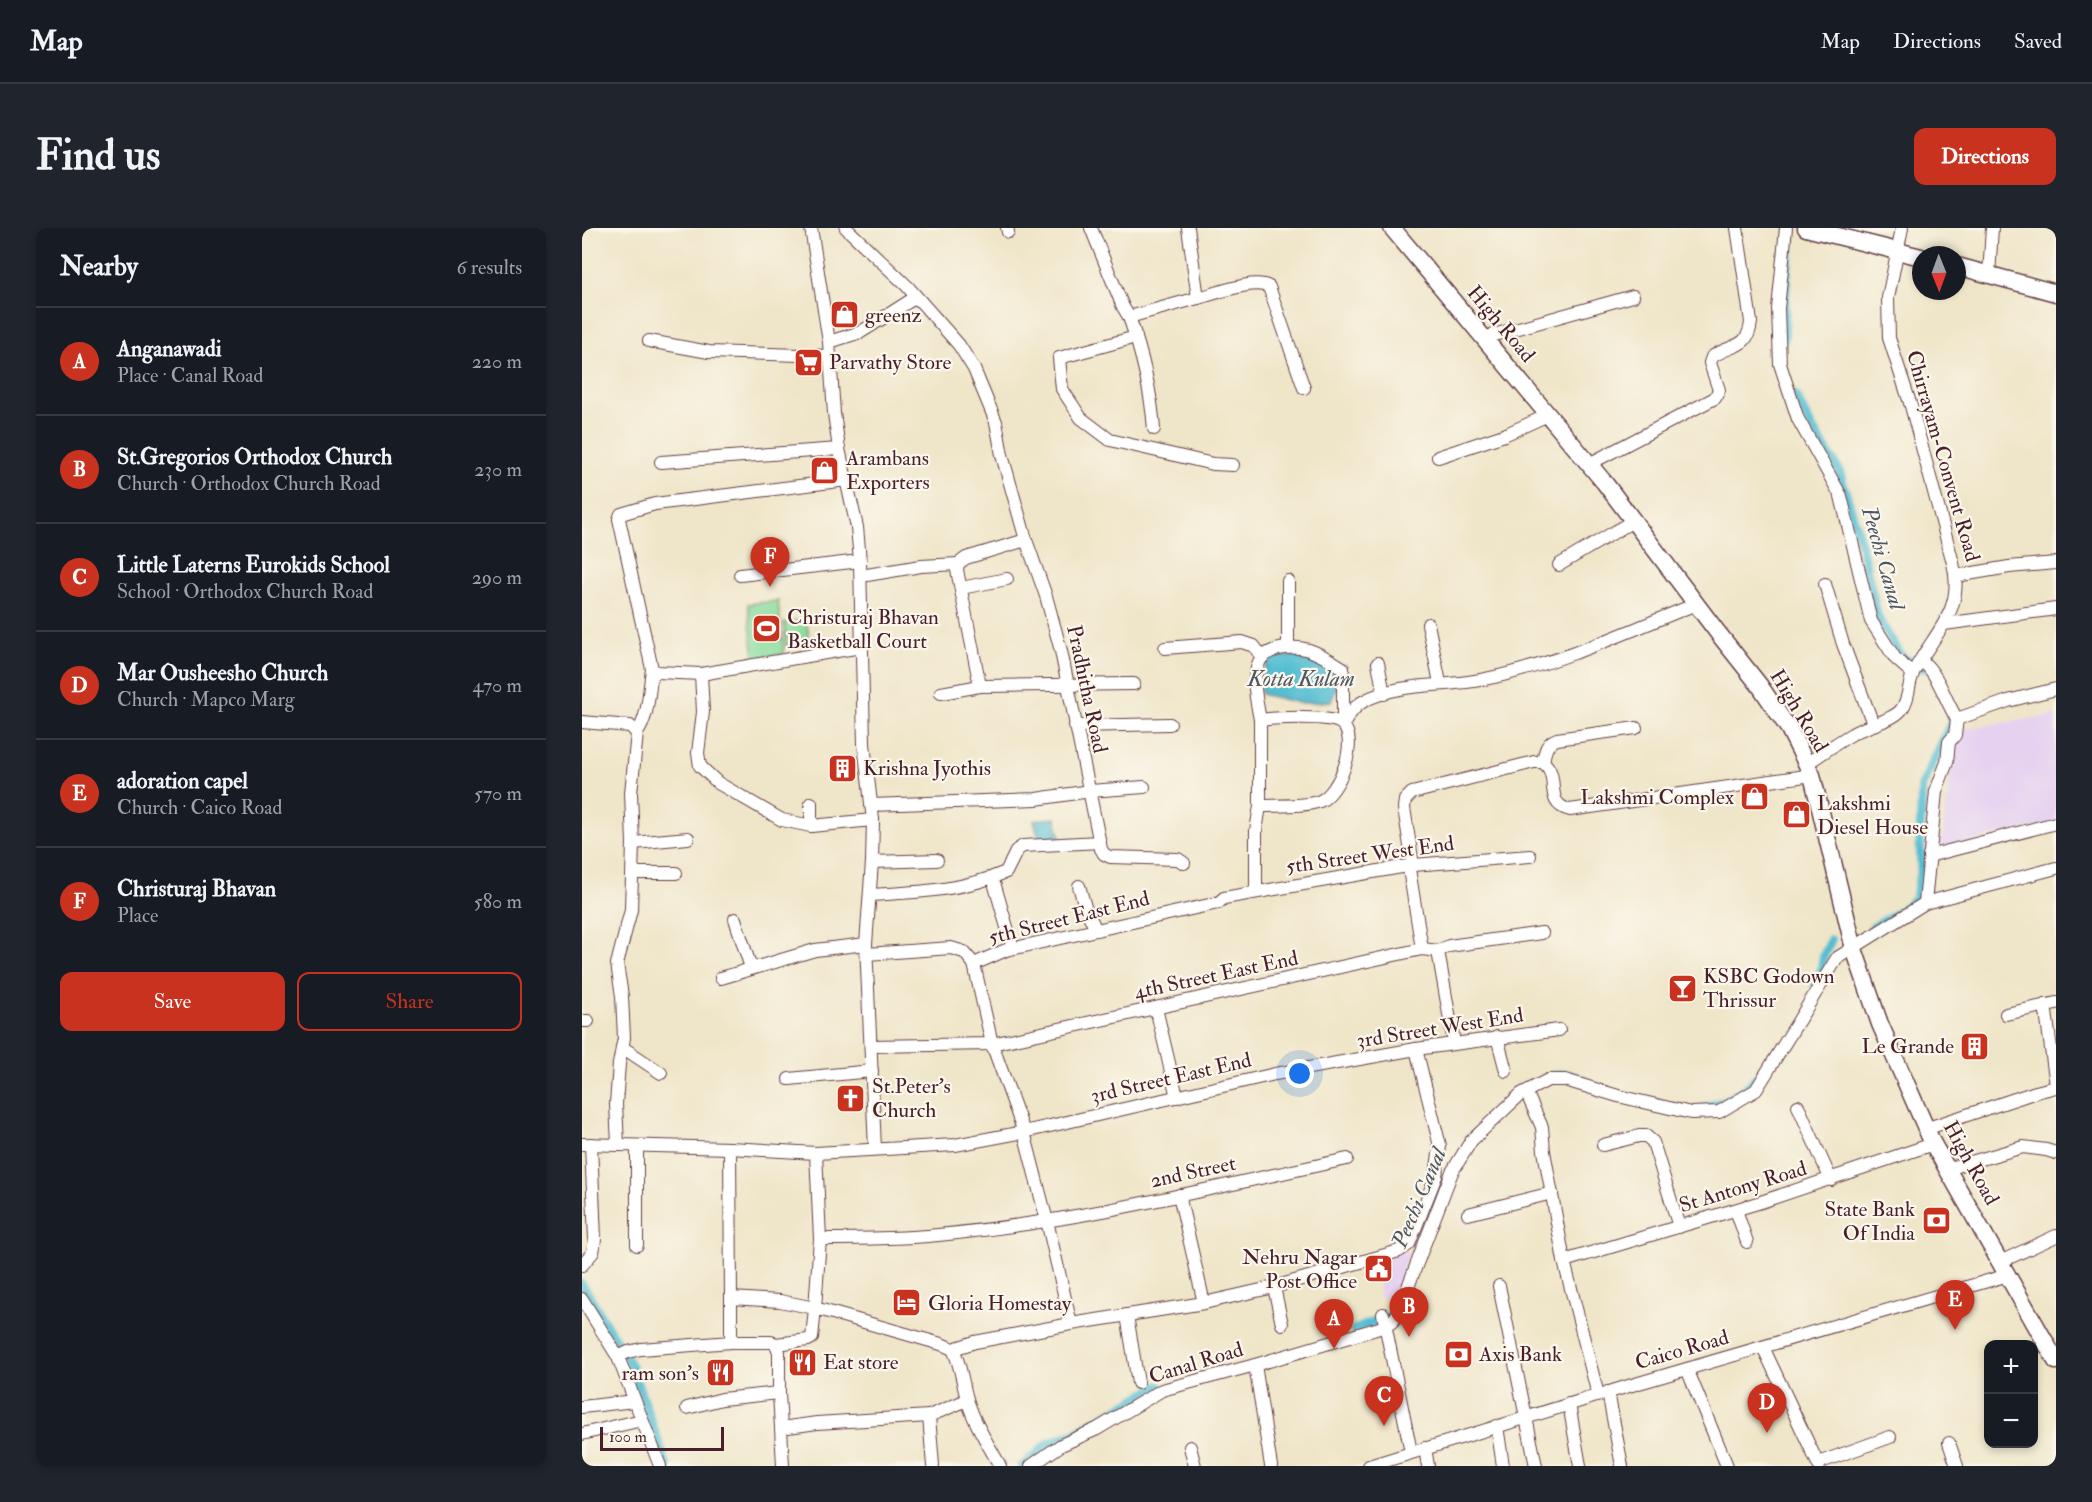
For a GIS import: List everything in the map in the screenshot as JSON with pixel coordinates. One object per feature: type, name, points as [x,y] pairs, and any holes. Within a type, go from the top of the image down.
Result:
[{"type":"main road","name":"High Road","points":[[1392,228],[1588,464],[1760,686],[1789,729],[1809,770],[1854,949],[1880,1024],[1925,1129],[2056,1361]]},
{"type":"main road","points":[[1806,228],[1912,254]]},
{"type":"main road","points":[[1966,269],[2056,293]]},
{"type":"street","points":[[811,228],[829,342],[839,449],[857,527],[860,561],[864,744],[873,820],[866,949],[875,1149]]},
{"type":"street","name":"Pradhitha Road","points":[[846,228],[907,285],[959,345],[974,369],[996,422],[1002,455],[1026,540],[1046,596],[1061,651],[1100,842]]},
{"type":"street","points":[[1091,228],[1136,338],[1152,405],[1154,429]]},
{"type":"street","points":[[1188,228],[1198,298]]},
{"type":"street","points":[[1588,464],[1715,398],[1719,390],[1710,363],[1712,357],[1746,340],[1750,333],[1750,311],[1737,228]]},
{"type":"street","points":[[1786,228],[1778,309],[1780,364],[1798,419],[1841,496],[1871,621],[1895,658],[1931,669],[1958,719],[1954,735],[1949,742],[1947,762],[1936,791],[1925,903]]},
{"type":"street","name":"Chirrayam-Convent Road","points":[[1809,770],[1853,733],[1894,715],[1902,709],[1917,666],[1944,624],[1956,597],[1956,576],[1916,424],[1890,338],[1888,298],[1902,228]]},
{"type":"street","points":[[1989,275],[1992,228]]},
{"type":"street","points":[[1129,317],[1251,284],[1263,283],[1269,287],[1304,388]]},
{"type":"street","points":[[1484,338],[1633,296]]},
{"type":"street","points":[[829,342],[861,332],[916,297]]},
{"type":"street","points":[[1136,338],[1059,358],[1062,389],[1081,418],[1110,440],[1213,464],[1233,465]]},
{"type":"street","points":[[649,341],[709,352],[830,356]]},
{"type":"street","points":[[1438,457],[1504,435],[1548,415]]},
{"type":"street","points":[[662,462],[839,449]]},
{"type":"street","points":[[618,1145],[616,1104],[624,1038],[622,996],[617,964],[631,910],[633,843],[631,793],[637,734],[645,717],[652,669],[619,519],[621,514],[655,504],[848,480]]},
{"type":"street","points":[[1560,565],[1633,521]]},
{"type":"street","points":[[861,576],[921,566],[958,564],[966,558],[1026,540]]},
{"type":"street","points":[[740,575],[860,561]]},
{"type":"street","points":[[1956,576],[2009,567],[2056,563]]},
{"type":"street","points":[[958,564],[957,570],[980,686]]},
{"type":"street","points":[[961,588],[1007,579]]},
{"type":"street","points":[[1288,581],[1288,648]]},
{"type":"street","points":[[1825,584],[1843,645],[1873,724]]},
{"type":"street","points":[[1343,725],[1362,701],[1384,694],[1440,683],[1482,680],[1524,669],[1606,641],[1696,604]]},
{"type":"street","points":[[1944,624],[2056,609]]},
{"type":"street","points":[[1428,624],[1440,683]]},
{"type":"street","points":[[1165,648],[1242,642],[1254,646],[1262,657]]},
{"type":"street","points":[[652,669],[657,672],[701,674],[861,646]]},
{"type":"street","points":[[1256,892],[1256,831],[1260,806],[1260,720],[1254,690],[1257,666],[1262,657],[1270,651],[1288,648],[1308,650],[1343,668],[1343,725],[1349,737],[1348,757],[1344,769],[1329,794],[1321,800],[1310,803],[1260,806]]},
{"type":"street","points":[[1378,663],[1384,694]]},
{"type":"street","points":[[701,674],[703,712],[698,753],[700,766],[718,783],[782,820],[811,826],[873,820]]},
{"type":"street","points":[[941,693],[980,686],[1134,684]]},
{"type":"street","points":[[1958,719],[2008,701],[2056,689]]},
{"type":"street","points":[[1260,720],[1281,717],[1335,720],[1343,725]]},
{"type":"street","points":[[582,722],[630,726],[637,734]]},
{"type":"street","points":[[1075,726],[1170,724]]},
{"type":"street","points":[[1543,762],[1550,742],[1557,739],[1636,728]]},
{"type":"street","points":[[1422,949],[1404,808],[1406,800],[1412,793],[1534,762],[1543,762],[1551,772],[1555,801],[1561,808],[1570,810],[1809,770]]},
{"type":"street","points":[[871,805],[1036,799],[1090,791],[1144,787]]},
{"type":"street","points":[[811,803],[811,826]]},
{"type":"street","points":[[1929,856],[2056,823]]},
{"type":"street","points":[[633,843],[688,838]]},
{"type":"street","points":[[870,895],[925,892],[983,881],[1006,872],[1017,850],[1023,846],[1100,842],[1104,854],[1110,857],[1168,858],[1178,859],[1184,863]]},
{"type":"street","name":"5th Street West End","points":[[1218,903],[1224,898],[1413,865],[1530,856]]},
{"type":"street","points":[[872,862],[937,860]]},
{"type":"street","points":[[1405,1458],[1385,1320],[1393,1321],[1398,1313],[1452,1172],[1471,1141],[1526,1092],[1548,1080],[1565,1080],[1618,1096],[1691,1113],[1719,1112],[1756,1090],[1837,958],[1925,903],[2056,868]]},
{"type":"street","points":[[633,873],[676,873]]},
{"type":"street","points":[[995,886],[1013,948]]},
{"type":"street","points":[[1079,886],[1085,907],[1096,930]]},
{"type":"street","name":"5th Street East End","points":[[992,1044],[974,964],[1013,948],[1218,903]]},
{"type":"street","points":[[735,919],[751,968]]},
{"type":"street","name":"4th Street East End","points":[[872,1046],[992,1044],[1422,949],[1438,951],[1449,946],[1542,933]]},
{"type":"street","points":[[721,978],[815,950],[951,948],[964,952],[974,964]]},
{"type":"street","points":[[1438,951],[1455,1043]]},
{"type":"street","points":[[1925,1129],[2056,1086],[2050,1004],[2006,1014]]},
{"type":"street","points":[[1156,1008],[1177,1097]]},
{"type":"street","name":"3rd Street West End","points":[[1328,1066],[1416,1049],[1559,1030]]},
{"type":"street","points":[[1497,1037],[1506,1071]]},
{"type":"street","points":[[992,1044],[1023,1132],[1071,1324]]},
{"type":"street","points":[[622,1047],[661,1072]]},
{"type":"street","points":[[953,1349],[975,1341],[1204,1303],[1274,1287],[1400,1251],[1409,1244],[1436,1176],[1440,1146],[1416,1049]]},
{"type":"street","name":"3rd Street East End","points":[[587,1144],[816,1153],[956,1145],[1023,1132],[1275,1074],[1328,1066]]},
{"type":"street","points":[[789,1079],[872,1071]]},
{"type":"street","points":[[1526,1092],[1542,1127],[1544,1151],[1564,1261],[1622,1466]]},
{"type":"street","points":[[1798,1106],[1831,1180]]},
{"type":"street","points":[[1603,1145],[1639,1136],[1646,1136],[1653,1142],[1679,1227]]},
{"type":"street","points":[[582,1265],[593,1252],[595,1239],[587,1144]]},
{"type":"street","name":"St Antony Road","points":[[1564,1261],[1831,1180],[1933,1144]]},
{"type":"street","points":[[637,1146],[637,1245]]},
{"type":"street","points":[[1947,1169],[2023,1147],[2056,1153]]},
{"type":"street","points":[[730,1148],[731,1342]]},
{"type":"street","points":[[622,1355],[731,1342],[777,1344],[812,1338],[820,1239],[816,1153]]},
{"type":"street","name":"2nd Street","points":[[820,1239],[939,1235],[1047,1221],[1347,1159]]},
{"type":"street","points":[[1468,1214],[1552,1193]]},
{"type":"street","points":[[1179,1195],[1204,1303]]},
{"type":"street","points":[[1736,1210],[1747,1242]]},
{"type":"street","name":"Caico Road","points":[[1369,1466],[1405,1458],[1425,1448],[1763,1347],[2004,1268],[2056,1236]]},
{"type":"street","points":[[1499,1286],[1536,1466]]},
{"type":"street","points":[[1274,1287],[1282,1324]]},
{"type":"street","points":[[731,1298],[780,1301],[815,1308],[953,1349],[958,1359],[967,1400],[1000,1466]]},
{"type":"street","points":[[582,1299],[622,1355],[634,1401],[660,1466]]},
{"type":"street","points":[[1127,1315],[1138,1383]]},
{"type":"street","name":"Canal Road","points":[[1031,1466],[1061,1444],[1097,1429],[1162,1390],[1255,1365],[1385,1320]]},
{"type":"street","points":[[777,1344],[783,1466]]},
{"type":"street","points":[[1763,1347],[1818,1464],[1890,1437]]},
{"type":"street","points":[[1255,1365],[1271,1466]]},
{"type":"street","points":[[1687,1369],[1726,1466]]},
{"type":"street","points":[[687,1408],[722,1399],[779,1393]]},
{"type":"street","points":[[781,1428],[817,1423],[928,1416],[967,1400]]},
{"type":"street","points":[[582,1407],[634,1401]]},
{"type":"street","points":[[1569,1404],[1580,1466]]},
{"type":"street","points":[[928,1416],[933,1466]]},
{"type":"street","points":[[582,1434],[642,1420]]},
{"type":"street","points":[[1497,1426],[1503,1466]]},
{"type":"street","points":[[1950,1443],[1957,1466]]},
{"type":"street","points":[[1190,1447],[1195,1466]]},
{"type":"street","points":[[1425,1448],[1428,1466]]},
{"type":"shaded area","points":[[2056,715],[2056,823],[1941,848],[1956,726],[1961,729]]},
{"type":"shaded area","points":[[1409,1251],[1395,1291],[1380,1299],[1376,1265],[1373,1266],[1369,1260]]},
{"type":"green space","name":"Christuraj Bhavan Basketball Court","points":[[778,601],[784,654],[754,658],[748,604]]},
{"type":"green space","points":[[806,619],[810,644],[807,641],[786,647],[784,623]]},
{"type":"water","name":"Kotta Kulam","points":[[1299,655],[1326,662],[1342,675],[1331,701],[1299,703],[1261,694],[1260,684],[1269,658]]},
{"type":"water","points":[[1056,818],[1061,841],[1040,841],[1034,820]]},
{"type":"waterway","name":"Peechi Canal","points":[[1784,340],[1791,229]]},
{"type":"waterway","name":"Peechi Canal","points":[[1795,395],[1813,430],[1839,470],[1859,537],[1878,618],[1902,657],[1923,668]]},
{"type":"waterway","name":"Peechi Canal","points":[[1872,928],[1902,910],[1916,898],[1921,867],[1922,786],[1953,719],[1950,715]]},
{"type":"waterway","name":"Peechi Canal","points":[[1815,985],[1819,980],[1824,955],[1831,940]]},
{"type":"waterway","name":"Peechi Canal","points":[[1702,1109],[1720,1103],[1745,1089],[1764,1068]]},
{"type":"waterway","name":"Peechi Canal","points":[[1554,1076],[1567,1074],[1584,1080]]},
{"type":"waterway","name":"Peechi Canal","points":[[582,1284],[631,1366],[667,1466]]},
{"type":"waterway","name":"Peechi Canal","points":[[1354,1330],[1388,1316]]},
{"type":"waterway","name":"Peechi Canal","points":[[1022,1466],[1049,1443],[1075,1433],[1159,1386]]},
{"type":"place","name":"greenz","points":[[844,315]]},
{"type":"place","name":"Parvathy Store","points":[[808,362]]},
{"type":"place","name":"Arambans Exporters","points":[[825,470]]},
{"type":"place","name":"Christuraj Bhavan","points":[[770,587]]},
{"type":"place","name":"Christuraj Bhavan Basketball Court","points":[[766,629]]},
{"type":"place","name":"Krishna Jyothis","points":[[842,768]]},
{"type":"place","name":"Lakshmi Complex","points":[[1755,797]]},
{"type":"place","name":"Lakshmi Diesel House","points":[[1796,815]]},
{"type":"place","name":"KSBC Godown Thrissur","points":[[1682,988]]},
{"type":"place","name":"Le Grande","points":[[1975,1046]]},
{"type":"place","name":"St.Peter's Church","points":[[851,1098]]},
{"type":"place","name":"State Bank Of India","points":[[1936,1221]]},
{"type":"place","name":"Nehru Nagar Post Office","points":[[1378,1269]]},
{"type":"place","name":"Gloria Homestay","points":[[907,1303]]},
{"type":"place","name":"adoration capel","points":[[1955,1330]]},
{"type":"place","name":"St.Gregorios Orthodox Church","points":[[1409,1337]]},
{"type":"place","name":"Anganawadi","points":[[1334,1349]]},
{"type":"place","name":"Axis Bank","points":[[1458,1354]]},
{"type":"place","name":"Eat store","points":[[802,1362]]},
{"type":"place","name":"ram son's","points":[[720,1373]]},
{"type":"place","name":"Little Laterns Eurokids School","points":[[1384,1426]]},
{"type":"place","name":"Mar Ousheesho Church","points":[[1767,1433]]}]
